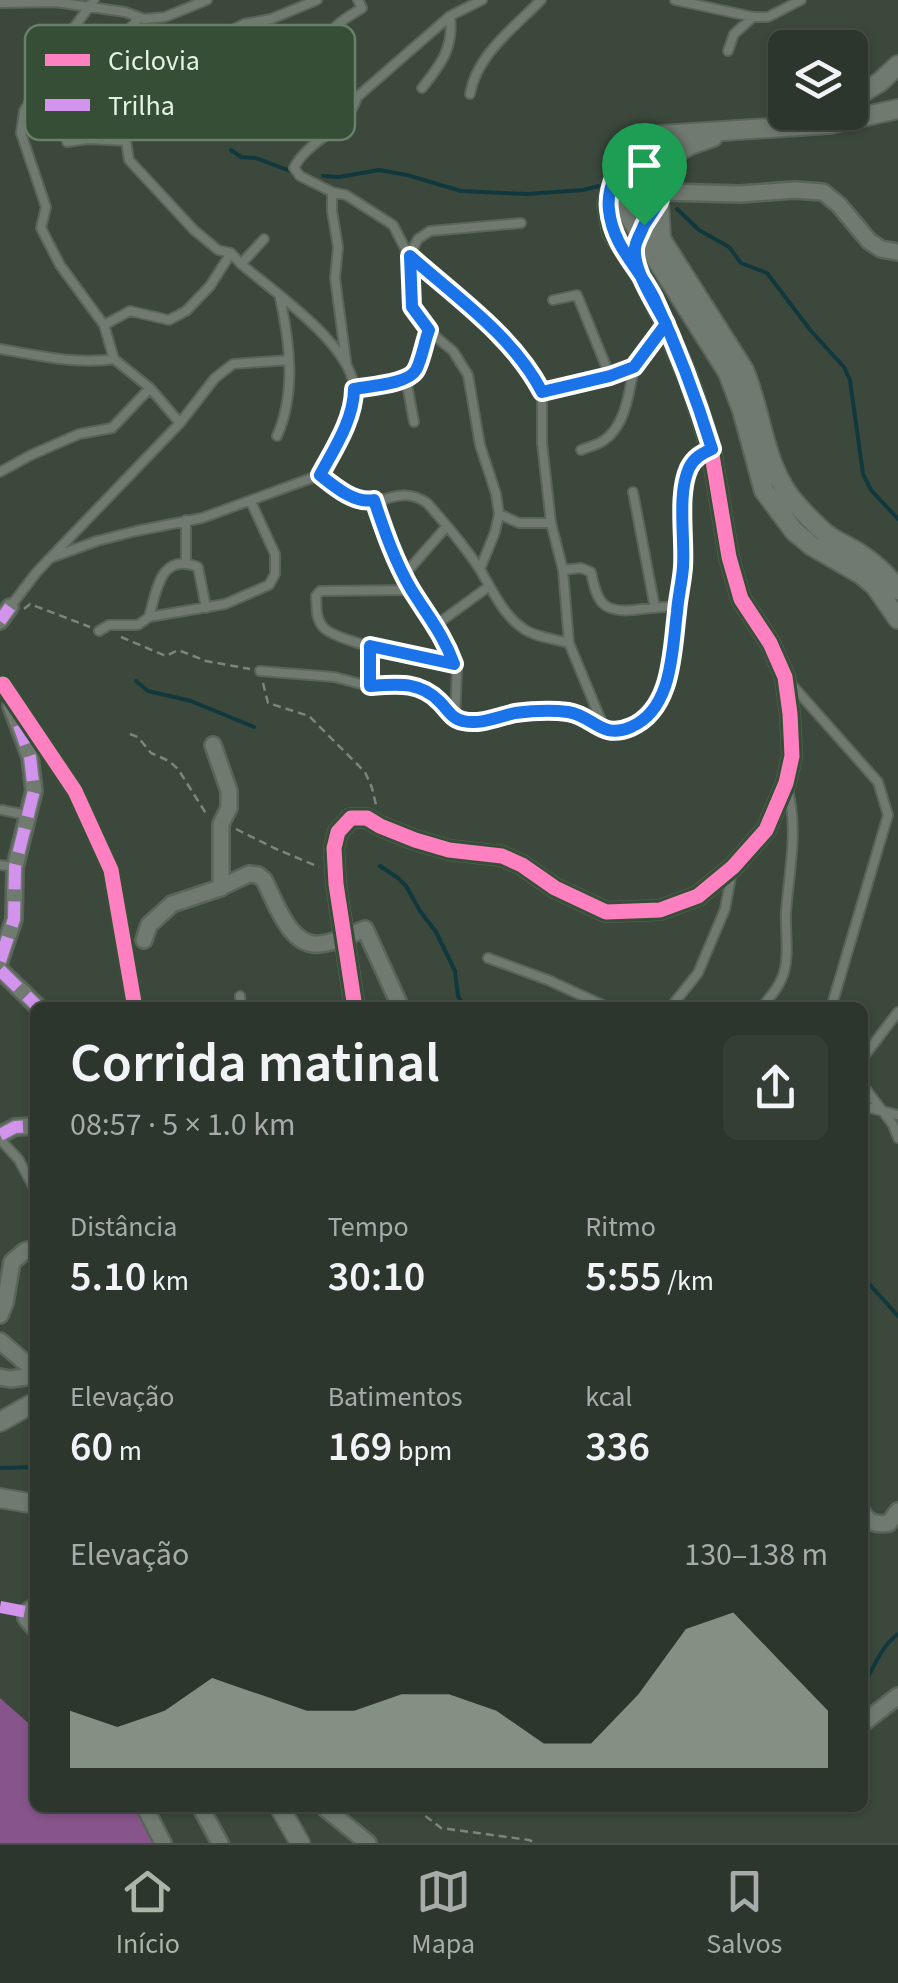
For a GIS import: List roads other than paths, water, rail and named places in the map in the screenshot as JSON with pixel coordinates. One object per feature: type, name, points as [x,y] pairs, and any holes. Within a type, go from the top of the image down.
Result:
[{"type":"street","points":[[868,89],[898,65]]},
{"type":"street","points":[[868,116],[898,110]]},
{"type":"street","points":[[354,1002],[334,848],[338,832],[352,818],[367,818],[415,840],[449,850],[502,856],[555,888],[606,912],[660,910],[698,896],[733,867],[766,830],[786,783],[792,756],[785,677],[770,642],[742,599],[729,557],[712,449],[690,382],[640,274],[612,232],[608,204],[616,173],[628,150],[648,138],[768,128]]},
{"type":"street","points":[[750,130],[707,139],[678,152],[664,176],[650,241],[728,373],[764,491],[794,531],[862,575],[875,586],[898,619]]},
{"type":"street","points":[[673,133],[678,152]]},
{"type":"street","points":[[639,143],[641,158],[661,197]]},
{"type":"street","points":[[616,173],[619,196],[744,370],[774,470],[796,504],[826,534],[880,568],[898,590]]},
{"type":"street","points":[[661,197],[823,192],[868,241],[898,252]]},
{"type":"street","points":[[640,274],[635,246],[650,241]]},
{"type":"street","points":[[0,962],[14,919],[8,866],[34,791],[30,756],[1,683]]},
{"type":"street","points":[[1,683],[75,791],[111,870],[134,1002]]},
{"type":"street","points":[[213,745],[229,791],[229,808],[221,824],[221,888]]},
{"type":"street","points":[[144,940],[149,925],[172,904],[250,874],[258,875],[292,931],[306,943],[346,937],[365,929],[398,1002]]},
{"type":"street","points":[[0,970],[33,1002]]},
{"type":"street","points":[[0,1137],[14,1127],[30,1126]]},
{"type":"street","points":[[0,1315],[6,1303],[12,1262],[30,1250]]},
{"type":"street","points":[[0,1340],[30,1369]]},
{"type":"street","points":[[0,1378],[30,1375]]},
{"type":"street","points":[[0,1422],[30,1405]]},
{"type":"street","points":[[0,1498],[30,1503]]},
{"type":"street","points":[[868,1520],[889,1522],[898,1510]]},
{"type":"street","points":[[868,1719],[898,1696]]},
{"type":"street","points":[[147,1812],[162,1843]]},
{"type":"street","points":[[203,1812],[220,1843]]},
{"type":"street","points":[[282,1812],[300,1843]]},
{"type":"street","points":[[330,1812],[368,1843]]},
{"type":"lane","points":[[0,3],[91,4],[138,18],[165,17],[207,0]]},
{"type":"lane","points":[[242,25],[270,19],[317,0]]},
{"type":"lane","points":[[337,25],[362,8],[358,0]]},
{"type":"lane","points":[[355,104],[358,97],[450,16],[482,0]]},
{"type":"lane","points":[[470,94],[477,70],[491,51],[541,0]]},
{"type":"lane","points":[[674,0],[753,17],[768,17],[802,0]]},
{"type":"lane","points":[[76,25],[91,4]]},
{"type":"lane","points":[[422,88],[450,43],[450,16]]},
{"type":"lane","points":[[728,51],[734,34],[753,17]]},
{"type":"lane","points":[[133,25],[138,18]]},
{"type":"lane","points":[[25,109],[21,133],[46,206],[41,228],[60,265],[104,324],[114,358],[150,388],[180,423]]},
{"type":"lane","points":[[67,142],[81,140]]},
{"type":"lane","points":[[107,140],[126,141],[129,160],[194,230],[218,250],[231,253],[333,344],[347,364]]},
{"type":"lane","points":[[321,140],[298,160],[294,168],[300,176],[346,195],[393,225],[410,256],[495,330],[525,364],[542,392],[542,443],[551,523],[563,570],[569,643],[604,730]]},
{"type":"lane","points":[[50,558],[97,541],[202,518],[320,475],[355,394],[335,278],[338,247],[332,192]]},
{"type":"lane","points":[[480,570],[500,514],[496,494],[480,445],[468,374],[454,351],[429,330],[412,307],[410,256],[418,239],[430,231],[521,223]]},
{"type":"lane","points":[[241,264],[264,239]]},
{"type":"lane","points":[[104,324],[130,311],[169,320],[186,311],[210,286],[231,253]]},
{"type":"lane","points":[[553,300],[577,295],[610,376]]},
{"type":"lane","points":[[277,436],[290,393],[280,298]]},
{"type":"lane","points":[[581,450],[604,440],[619,423],[634,367],[666,324]]},
{"type":"lane","points":[[354,389],[406,379],[417,368],[429,330]]},
{"type":"lane","points":[[0,349],[53,358],[114,358]]},
{"type":"lane","points":[[5,614],[36,572],[180,423],[216,378],[233,364],[289,360]]},
{"type":"lane","points":[[542,392],[634,367]]},
{"type":"lane","points":[[406,379],[414,422]]},
{"type":"lane","points":[[0,472],[79,434],[112,428],[150,388]]},
{"type":"lane","points":[[260,671],[334,677],[370,686],[417,686],[433,695],[456,720],[476,724],[516,713],[572,712],[604,730],[620,732],[639,724],[660,698],[670,670],[683,566],[682,500],[688,471],[698,456],[712,449]]},
{"type":"lane","points":[[320,475],[365,502],[401,495],[420,498],[447,526],[488,587],[524,630],[569,643]]},
{"type":"lane","points":[[633,492],[654,608]]},
{"type":"lane","points":[[374,500],[411,590],[436,625],[454,664],[458,687],[456,720]]},
{"type":"lane","points":[[99,630],[109,625],[138,626],[150,617],[225,604],[269,586],[275,574],[275,554],[251,502]]},
{"type":"lane","points":[[500,514],[519,522],[551,523]]},
{"type":"lane","points":[[186,520],[186,564]]},
{"type":"lane","points":[[404,575],[447,526]]},
{"type":"lane","points":[[150,617],[160,580],[172,565],[194,564],[201,572],[206,608]]},
{"type":"lane","points":[[563,570],[582,568],[592,572],[600,600],[607,609],[677,606]]},
{"type":"lane","points":[[436,625],[488,587]]},
{"type":"lane","points":[[411,590],[320,590],[316,596],[319,623],[327,631],[370,646],[454,664]]},
{"type":"lane","points":[[370,646],[370,686]]},
{"type":"lane","points":[[785,677],[878,782],[888,815],[833,1002]]},
{"type":"lane","points":[[766,1002],[776,991],[786,967],[793,807],[786,783]]},
{"type":"lane","points":[[2,810],[28,815]]},
{"type":"lane","points":[[675,1002],[698,973],[726,908],[733,867]]},
{"type":"lane","points":[[488,958],[595,1002]]},
{"type":"lane","points":[[240,996],[240,1002]]},
{"type":"lane","points":[[868,1052],[898,1012]]},
{"type":"lane","points":[[868,1092],[898,1138]]},
{"type":"lane","points":[[868,1107],[898,1115]]},
{"type":"lane","points":[[0,1137],[30,1181]]},
{"type":"waterway","points":[[231,150],[241,157],[256,158],[290,171]]},
{"type":"waterway","points":[[323,176],[379,170],[461,191],[527,194],[599,186]]},
{"type":"waterway","points":[[677,209],[699,230],[729,247],[741,263],[767,273],[844,367],[850,380],[863,474],[871,490],[898,519]]},
{"type":"waterway","points":[[136,681],[148,691],[191,701],[254,727]]},
{"type":"waterway","points":[[380,866],[406,886],[436,932],[455,971],[462,1002]]},
{"type":"waterway","points":[[868,1283],[898,1316]]},
{"type":"waterway","points":[[0,1468],[30,1467]]},
{"type":"waterway","points":[[868,1676],[898,1634]]}]
